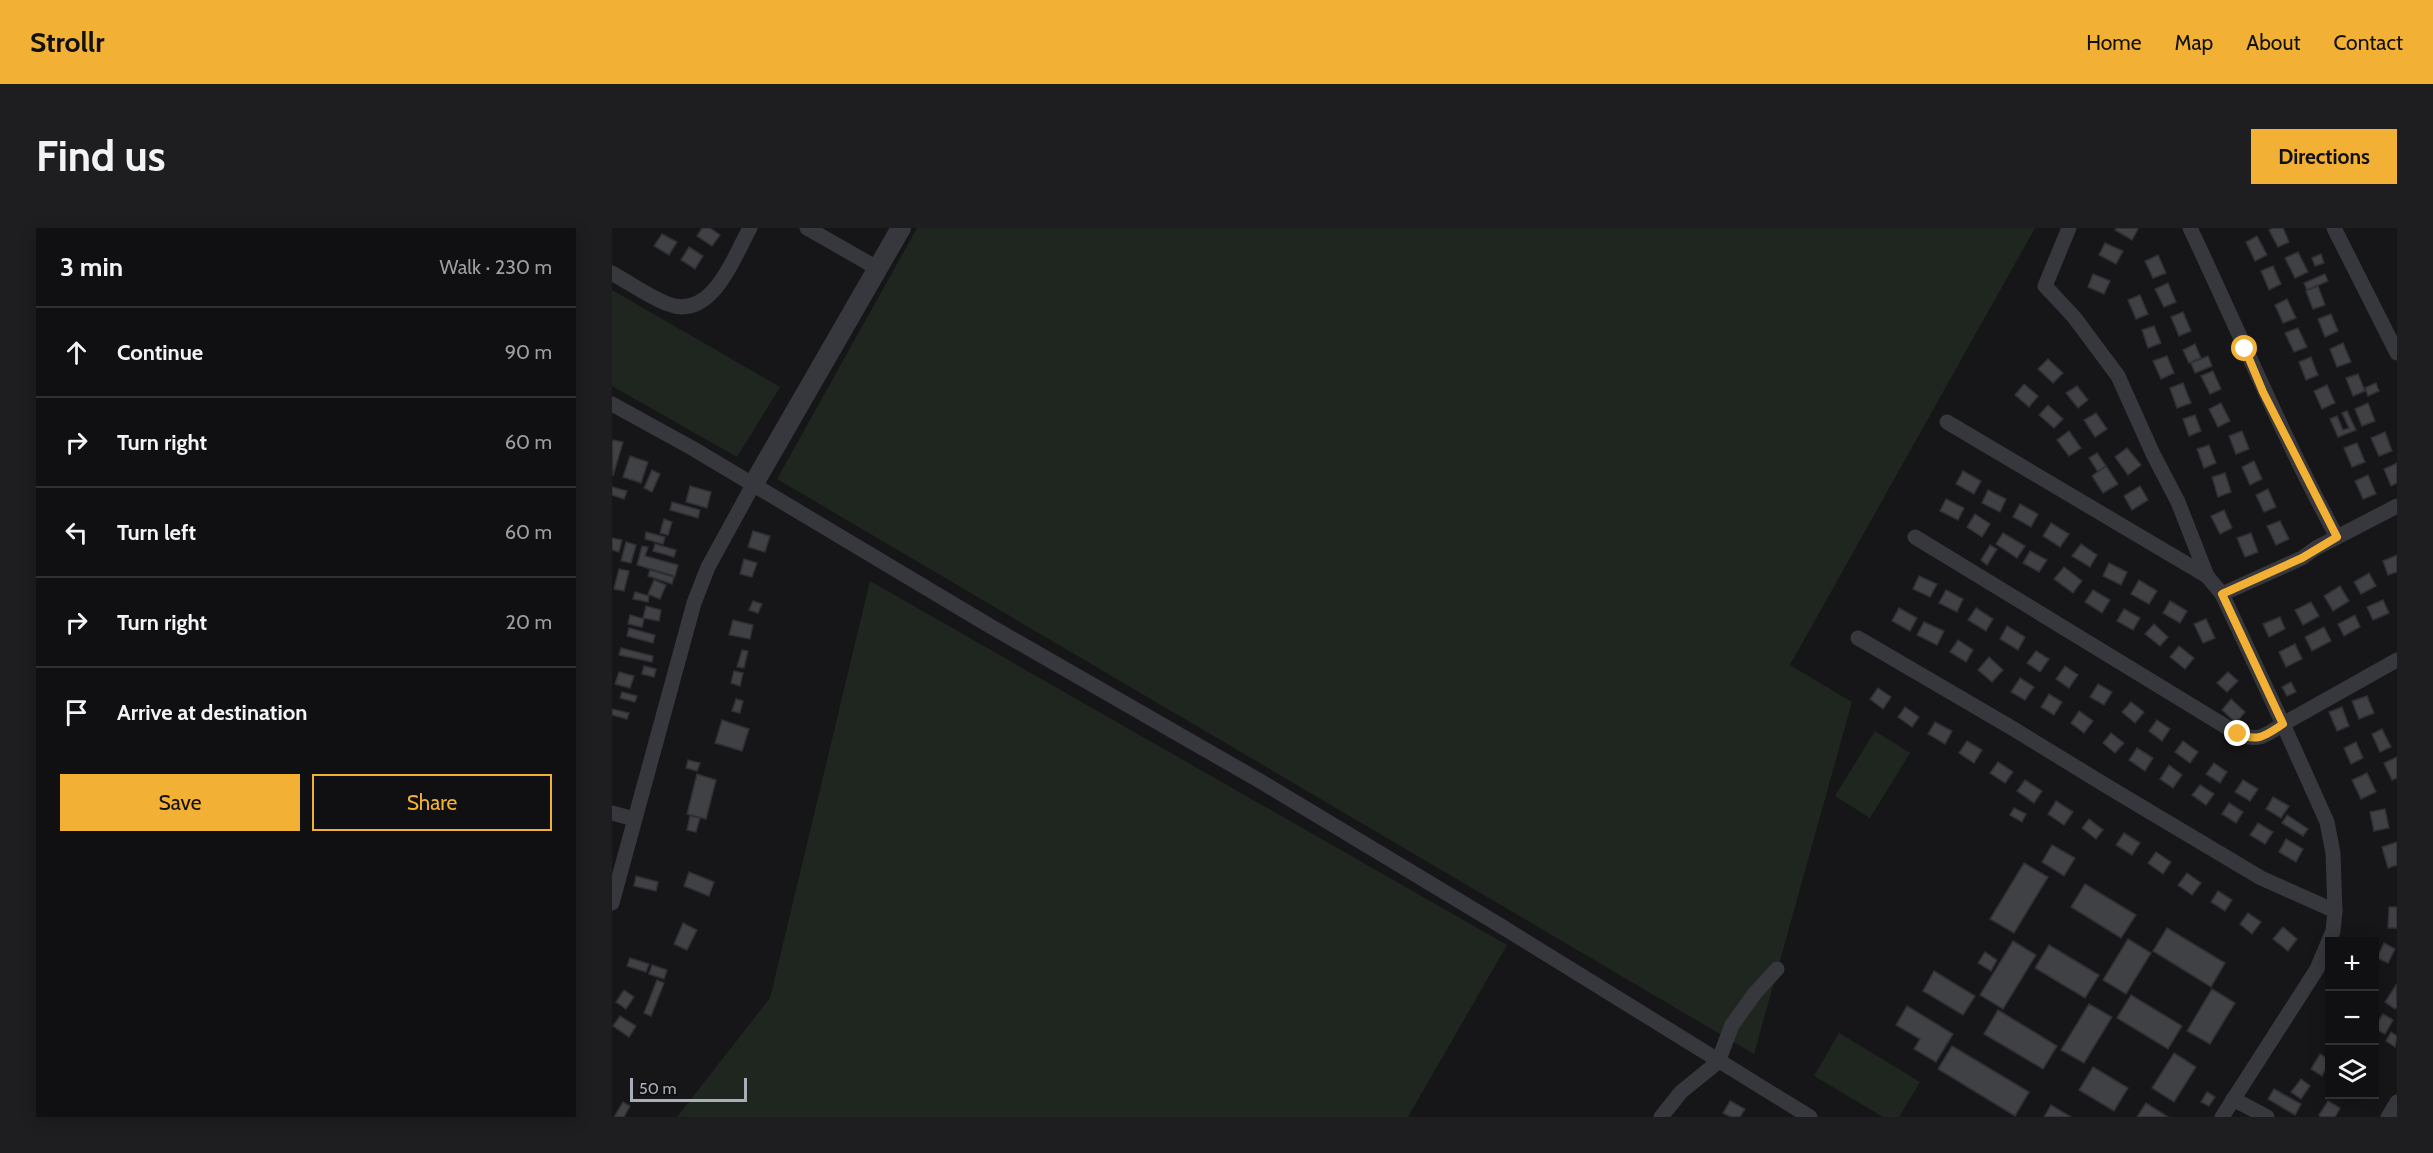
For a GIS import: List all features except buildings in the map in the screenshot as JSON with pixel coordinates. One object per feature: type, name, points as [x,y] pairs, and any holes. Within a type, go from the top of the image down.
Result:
[{"type":"street","points":[[612,273],[669,305],[687,307],[701,304],[712,295],[750,228]]},
{"type":"street","points":[[807,228],[877,268]]},
{"type":"street","points":[[612,903],[694,603],[708,567],[753,484],[901,228]]},
{"type":"street","points":[[2069,228],[2045,286],[2074,317],[2118,376],[2153,454],[2178,502],[2207,576],[2222,594],[2283,724],[2327,822],[2333,853],[2335,911],[2333,931],[2328,947],[2317,969],[2222,1117]]},
{"type":"street","points":[[2190,228],[2220,289],[2263,392],[2337,537]]},
{"type":"street","points":[[2334,228],[2397,353]]},
{"type":"street","points":[[612,404],[753,484],[1511,932],[1810,1117]]},
{"type":"street","points":[[1947,422],[2207,576]]},
{"type":"street","points":[[2222,594],[2302,558],[2397,506]]},
{"type":"street","points":[[1916,537],[2238,734],[2250,739],[2264,736],[2397,660]]},
{"type":"street","points":[[1858,638],[2261,878],[2335,911]]},
{"type":"street","points":[[612,813],[634,819]]},
{"type":"street","points":[[1660,1117],[1681,1092],[1718,1062],[1732,1025],[1755,993],[1777,969]]},
{"type":"street","points":[[2233,1099],[2267,1117]]},
{"type":"street","points":[[2388,1117],[2397,1102]]},
{"type":"shaded area","points":[[917,228],[2035,228],[1790,665],[1852,702],[1754,1054],[777,479]]},
{"type":"shaded area","points":[[612,290],[780,387],[737,457],[612,386]]},
{"type":"shaded area","points":[[870,581],[1507,945],[1408,1117],[677,1117],[770,998]]},
{"type":"shaded area","points":[[1875,731],[1910,753],[1870,818],[1835,796]]},
{"type":"shaded area","points":[[1839,1033],[1920,1082],[1899,1117],[1883,1117],[1814,1076]]},
{"type":"route","points":[[2238,734],[2250,739],[2264,736],[2283,724],[2222,594],[2302,558],[2337,537],[2263,392],[2245,349]]}]
